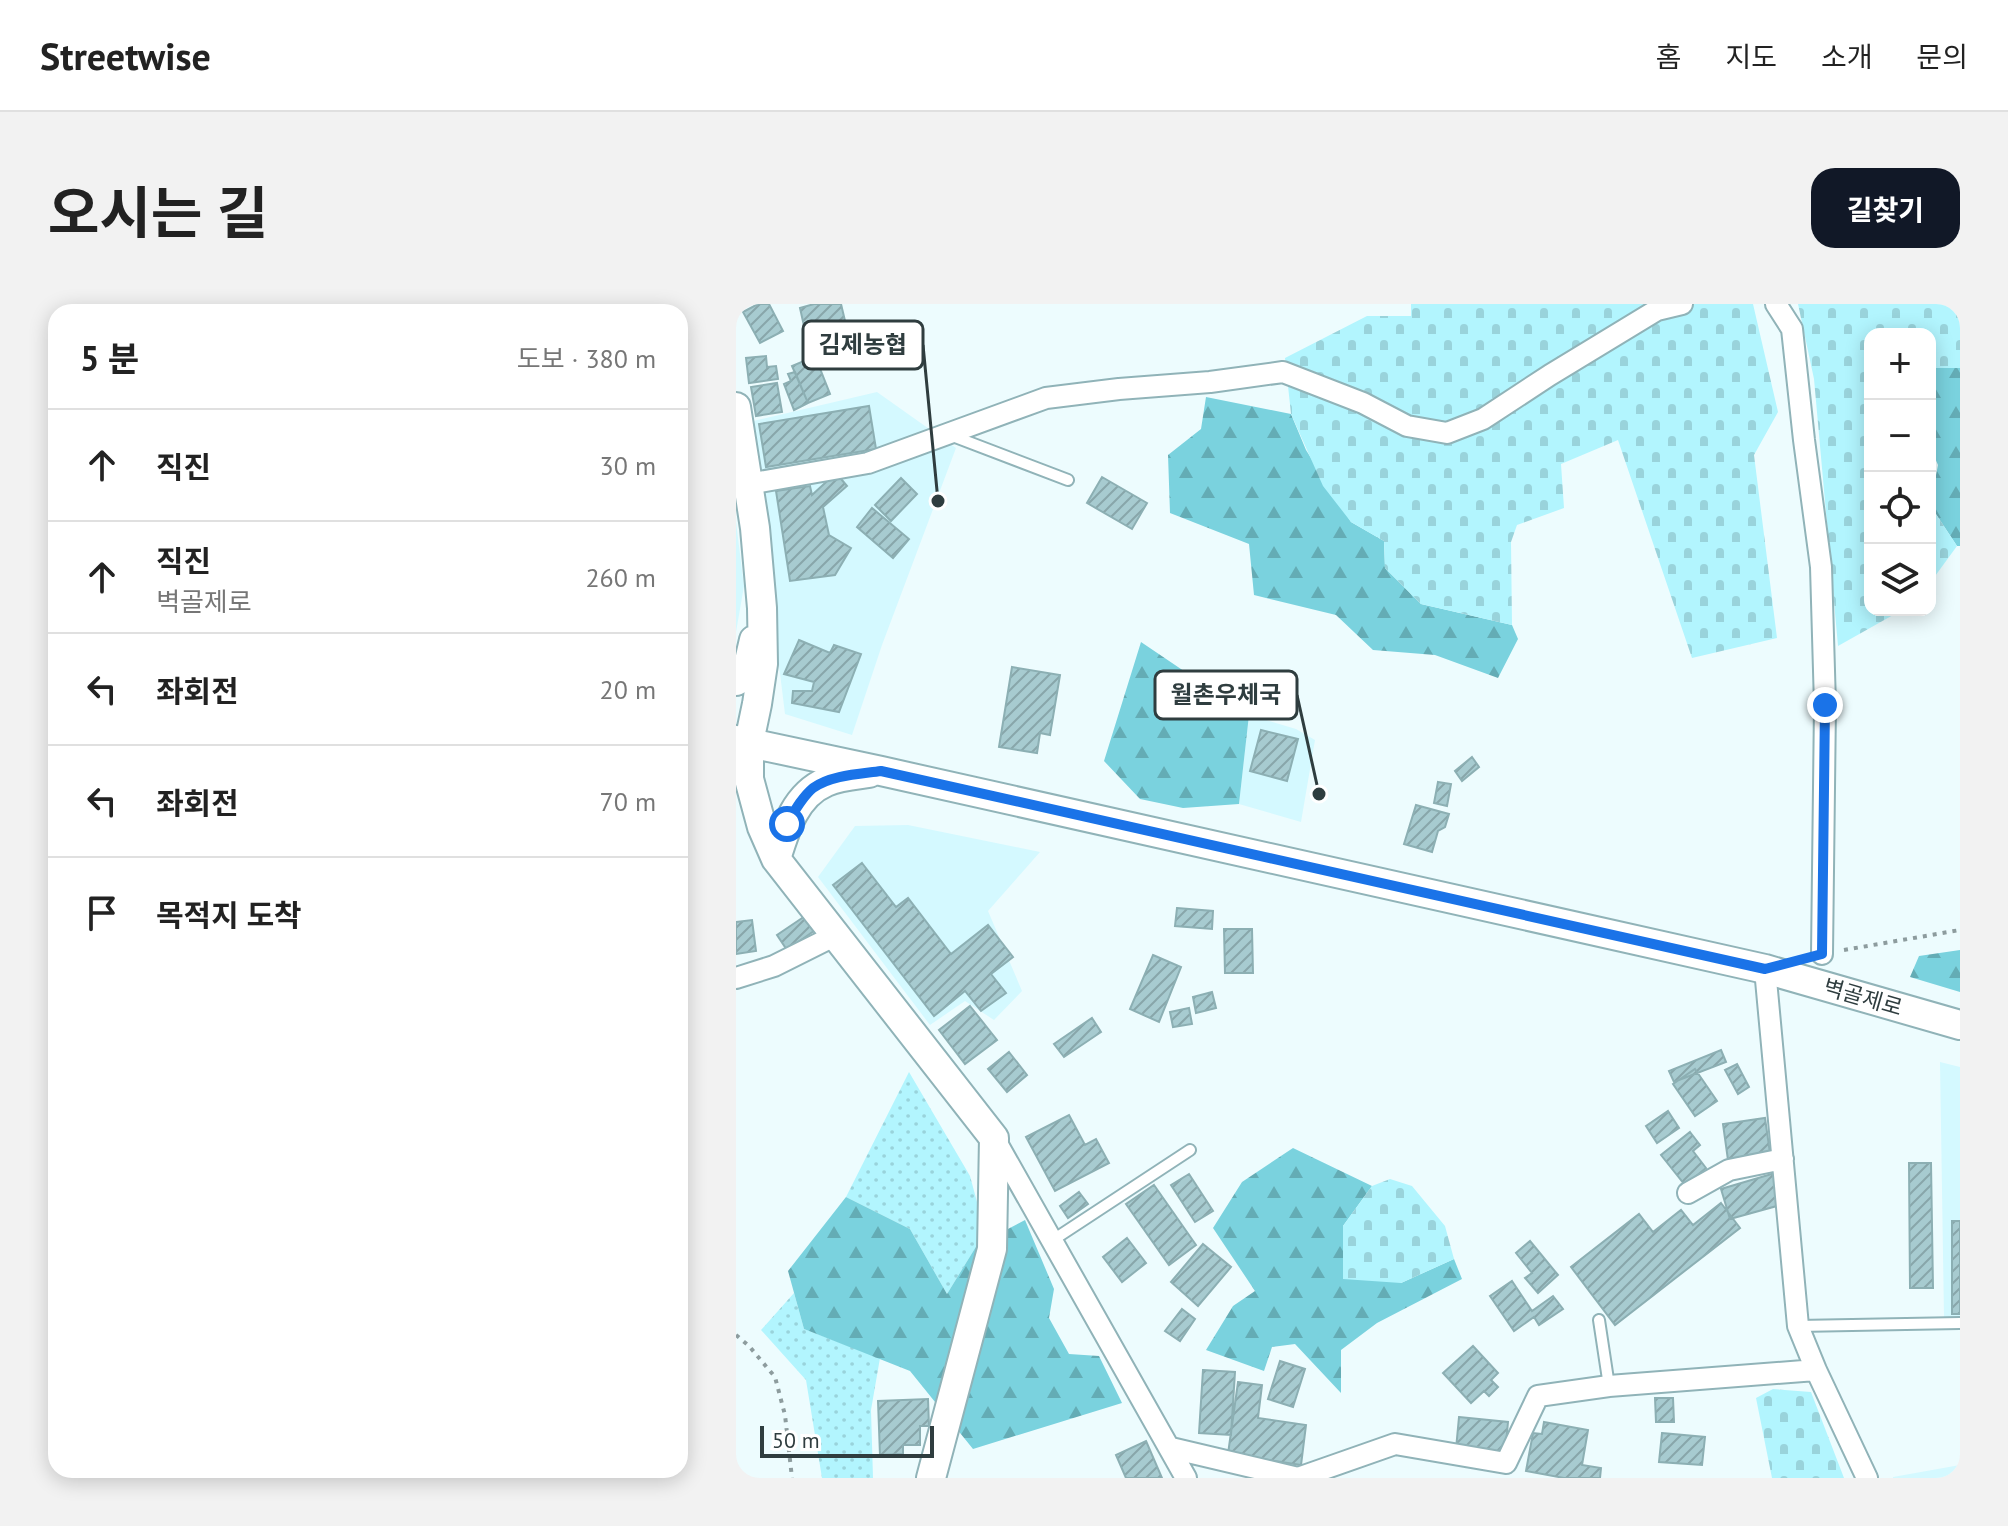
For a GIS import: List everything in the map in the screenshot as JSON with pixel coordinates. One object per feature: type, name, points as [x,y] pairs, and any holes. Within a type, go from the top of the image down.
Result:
[{"type":"street","points":[[748,484],[868,463],[1046,398],[1283,372],[1363,403],[1407,426],[1447,433],[1483,419],[1657,310],[1682,304]]},
{"type":"street","points":[[1776,304],[1792,329],[1821,567],[1825,705],[1822,954]]},
{"type":"street","points":[[736,407],[755,528],[762,608],[763,664],[757,704],[742,741],[762,827],[776,859],[994,1138],[1186,1478]]},
{"type":"street","points":[[736,681],[747,670],[762,608]]},
{"type":"street","name":"벽골제로","points":[[742,741],[1765,969],[1960,1025]]},
{"type":"street","points":[[776,859],[787,824],[813,789],[828,781],[881,771]]},
{"type":"street","points":[[736,797],[762,827]]},
{"type":"street","points":[[736,978],[774,966],[836,935]]},
{"type":"street","points":[[1765,969],[1798,1326],[1867,1478]]},
{"type":"street","points":[[931,1478],[992,1249],[994,1138]]},
{"type":"street","points":[[1688,1193],[1729,1170],[1783,1159]]},
{"type":"street","points":[[1171,1448],[1298,1478],[1395,1444],[1506,1463],[1538,1396],[1609,1386],[1816,1370]]},
{"type":"lane","points":[[948,434],[1068,480]]},
{"type":"lane","points":[[1053,1240],[1190,1150]]},
{"type":"lane","points":[[1599,1320],[1609,1386]]},
{"type":"lane","points":[[1798,1326],[1960,1323]]},
{"type":"path","points":[[1822,954],[1960,930]]},
{"type":"path","points":[[736,1335],[775,1377],[785,1415],[792,1478]]},
{"type":"shaded area","points":[[877,392],[956,448],[882,645],[852,735],[785,714],[749,422]]},
{"type":"shaded area","points":[[736,522],[744,586],[736,632]]},
{"type":"shaded area","points":[[1249,715],[1296,729],[1315,740],[1301,822],[1239,804]]},
{"type":"shaded area","points":[[908,825],[1040,852],[988,911],[1022,991],[994,1020],[965,1001],[930,1025],[818,877],[855,826]]},
{"type":"shaded area","points":[[1940,1062],[1960,1067],[1960,1317],[1944,1317]]},
{"type":"shaded area","points":[[1960,1465],[1960,1478],[1893,1478],[1893,1477]]},
{"type":"green space","points":[[1411,304],[1753,304],[1778,412],[1754,455],[1777,638],[1692,658],[1618,440],[1561,464],[1564,508],[1517,525],[1511,542],[1512,625],[1421,604],[1385,568],[1384,541],[1351,522],[1323,486],[1291,414],[1285,358],[1367,316],[1411,316]]},
{"type":"green space","points":[[1798,304],[1960,304],[1960,368],[1936,368],[1936,328],[1864,328],[1864,616],[1891,616],[1838,646],[1814,379]]},
{"type":"green space","points":[[1936,368],[1960,368],[1960,546],[1936,514]]},
{"type":"green space","points":[[1206,397],[1291,414],[1306,450],[1351,522],[1384,541],[1385,568],[1421,604],[1512,625],[1518,639],[1498,678],[1435,655],[1373,650],[1336,615],[1254,595],[1249,544],[1170,513],[1168,455],[1201,429]]},
{"type":"green space","points":[[1936,514],[1957,546],[1936,575]]},
{"type":"green space","points":[[1141,642],[1249,715],[1239,804],[1183,808],[1140,799],[1104,761]]},
{"type":"green space","points":[[1960,950],[1960,992],[1910,977],[1919,956]]},
{"type":"green space","points":[[909,1072],[970,1176],[987,1239],[977,1245],[947,1294],[910,1229],[846,1197]]},
{"type":"green space","points":[[1293,1148],[1372,1186],[1343,1226],[1401,1283],[1454,1259],[1462,1279],[1377,1323],[1341,1350],[1341,1393],[1295,1344],[1272,1347],[1264,1371],[1206,1350],[1233,1306],[1255,1291],[1213,1228],[1242,1182]]},
{"type":"green space","points":[[1390,1179],[1412,1186],[1445,1226],[1454,1259],[1401,1283],[1343,1279],[1343,1226],[1372,1186]]},
{"type":"green space","points":[[846,1197],[910,1229],[947,1294],[977,1245],[1025,1220],[1054,1289],[1049,1318],[1069,1354],[1099,1356],[1122,1403],[973,1449],[910,1371],[804,1329],[788,1271]]},
{"type":"green space","points":[[794,1293],[804,1329],[880,1358],[871,1410],[873,1478],[822,1478],[806,1380],[761,1330]]},
{"type":"green space","points":[[1773,1389],[1811,1392],[1844,1478],[1772,1478],[1756,1398]]},
{"type":"building","points":[[758,304],[769,304],[783,331],[760,343],[743,312]]},
{"type":"building","points":[[814,304],[841,304],[846,325],[806,335],[800,308]]},
{"type":"building","points":[[830,350],[834,360],[819,366],[830,394],[808,403],[792,366]]},
{"type":"building","points":[[766,356],[767,367],[776,366],[778,379],[749,383],[746,358]]},
{"type":"building","points":[[795,372],[808,403],[794,410],[784,384],[791,381],[788,374]]},
{"type":"building","points":[[777,383],[782,412],[756,416],[751,387]]},
{"type":"building","points":[[869,406],[876,449],[766,467],[759,424]]},
{"type":"building","points":[[836,473],[847,486],[823,507],[829,535],[851,548],[835,575],[790,581],[776,491],[810,486],[812,495]]},
{"type":"building","points":[[1102,477],[1147,503],[1132,529],[1087,503]]},
{"type":"building","points":[[901,478],[917,494],[891,521],[875,505]]},
{"type":"building","points":[[872,508],[909,539],[893,558],[857,527]]},
{"type":"building","points":[[799,640],[830,653],[834,645],[861,654],[839,712],[792,703],[793,691],[812,691],[814,682],[784,674]]},
{"type":"building","points":[[1012,667],[1060,675],[1050,735],[1040,733],[1037,753],[999,747]]},
{"type":"building","points":[[1261,730],[1298,739],[1287,781],[1250,771]]},
{"type":"building","points":[[1472,757],[1479,767],[1462,781],[1455,771]]},
{"type":"building","points":[[1438,782],[1451,784],[1447,806],[1434,803]]},
{"type":"building","points":[[1416,805],[1449,814],[1445,827],[1438,831],[1432,852],[1404,844]]},
{"type":"building","points":[[862,863],[896,907],[908,898],[951,954],[988,925],[1013,957],[991,974],[1006,993],[981,1011],[965,991],[934,1016],[833,885]]},
{"type":"building","points":[[1177,908],[1213,911],[1212,929],[1175,926]]},
{"type":"building","points":[[808,914],[818,928],[787,950],[777,935]]},
{"type":"building","points":[[752,920],[756,951],[736,954],[736,922]]},
{"type":"building","points":[[1224,929],[1252,929],[1253,973],[1225,973]]},
{"type":"building","points":[[1153,955],[1181,967],[1159,1022],[1130,1009]]},
{"type":"building","points":[[1212,992],[1216,1008],[1196,1013],[1193,997]]},
{"type":"building","points":[[970,1006],[997,1040],[965,1064],[939,1030]]},
{"type":"building","points":[[1189,1008],[1192,1024],[1173,1027],[1170,1012]]},
{"type":"building","points":[[1092,1018],[1101,1032],[1064,1057],[1054,1044]]},
{"type":"building","points":[[1721,1050],[1726,1062],[1674,1082],[1669,1071]]},
{"type":"building","points":[[1009,1052],[1027,1075],[1007,1092],[988,1069]]},
{"type":"building","points":[[1737,1064],[1749,1087],[1738,1094],[1725,1070]]},
{"type":"building","points":[[1695,1069],[1717,1101],[1695,1116],[1673,1084]]},
{"type":"building","points":[[1668,1111],[1679,1128],[1657,1143],[1646,1126]]},
{"type":"building","points":[[1069,1115],[1085,1145],[1096,1139],[1109,1163],[1055,1191],[1026,1137]]},
{"type":"building","points":[[1765,1118],[1770,1153],[1728,1160],[1723,1124]]},
{"type":"building","points":[[1690,1132],[1700,1145],[1693,1151],[1706,1168],[1685,1185],[1661,1155]]},
{"type":"building","points":[[1909,1163],[1931,1163],[1933,1288],[1910,1288]]},
{"type":"building","points":[[1775,1173],[1784,1204],[1730,1219],[1721,1189]]},
{"type":"building","points":[[1189,1174],[1213,1211],[1195,1222],[1171,1185]]},
{"type":"building","points":[[1154,1185],[1196,1245],[1169,1265],[1126,1204]]},
{"type":"building","points":[[1079,1192],[1088,1204],[1068,1218],[1060,1206]]},
{"type":"building","points":[[1721,1203],[1740,1228],[1615,1325],[1571,1267],[1639,1214],[1653,1232],[1681,1210],[1693,1225]]},
{"type":"building","points":[[1952,1221],[1960,1221],[1960,1314],[1952,1314]]},
{"type":"building","points":[[1127,1238],[1146,1263],[1122,1282],[1103,1257]]},
{"type":"building","points":[[1530,1241],[1558,1275],[1538,1293],[1525,1278],[1532,1273],[1516,1253]]},
{"type":"building","points":[[1203,1244],[1231,1267],[1198,1306],[1171,1282]]},
{"type":"building","points":[[1512,1281],[1532,1311],[1553,1296],[1563,1309],[1539,1325],[1534,1317],[1514,1331],[1490,1296]]},
{"type":"building","points":[[1182,1309],[1195,1319],[1180,1341],[1165,1331]]},
{"type":"building","points":[[1473,1346],[1498,1373],[1491,1380],[1498,1387],[1489,1396],[1484,1391],[1471,1403],[1443,1373]]},
{"type":"building","points":[[1280,1361],[1305,1369],[1293,1407],[1268,1399]]},
{"type":"building","points":[[1203,1370],[1235,1372],[1231,1435],[1199,1433]]},
{"type":"building","points":[[1238,1382],[1262,1385],[1258,1418],[1306,1425],[1301,1465],[1228,1454]]},
{"type":"building","points":[[1655,1398],[1673,1398],[1674,1422],[1656,1422]]},
{"type":"building","points":[[928,1399],[929,1426],[920,1426],[920,1445],[903,1445],[903,1454],[880,1455],[878,1401]]},
{"type":"building","points":[[1459,1417],[1508,1422],[1505,1454],[1456,1449]]},
{"type":"building","points":[[1544,1422],[1588,1430],[1582,1465],[1601,1468],[1600,1478],[1564,1478],[1526,1471],[1533,1433],[1542,1434]]},
{"type":"building","points":[[1662,1433],[1705,1437],[1702,1465],[1659,1462]]},
{"type":"building","points":[[1146,1441],[1162,1478],[1126,1478],[1116,1455]]},
{"type":"place","name":"김제농협","points":[[938,501]]},
{"type":"place","name":"월촌우체국","points":[[1319,794]]},
{"type":"route","points":[[787,824],[813,789],[828,781],[881,771],[1765,969],[1822,954],[1825,705]]}]
